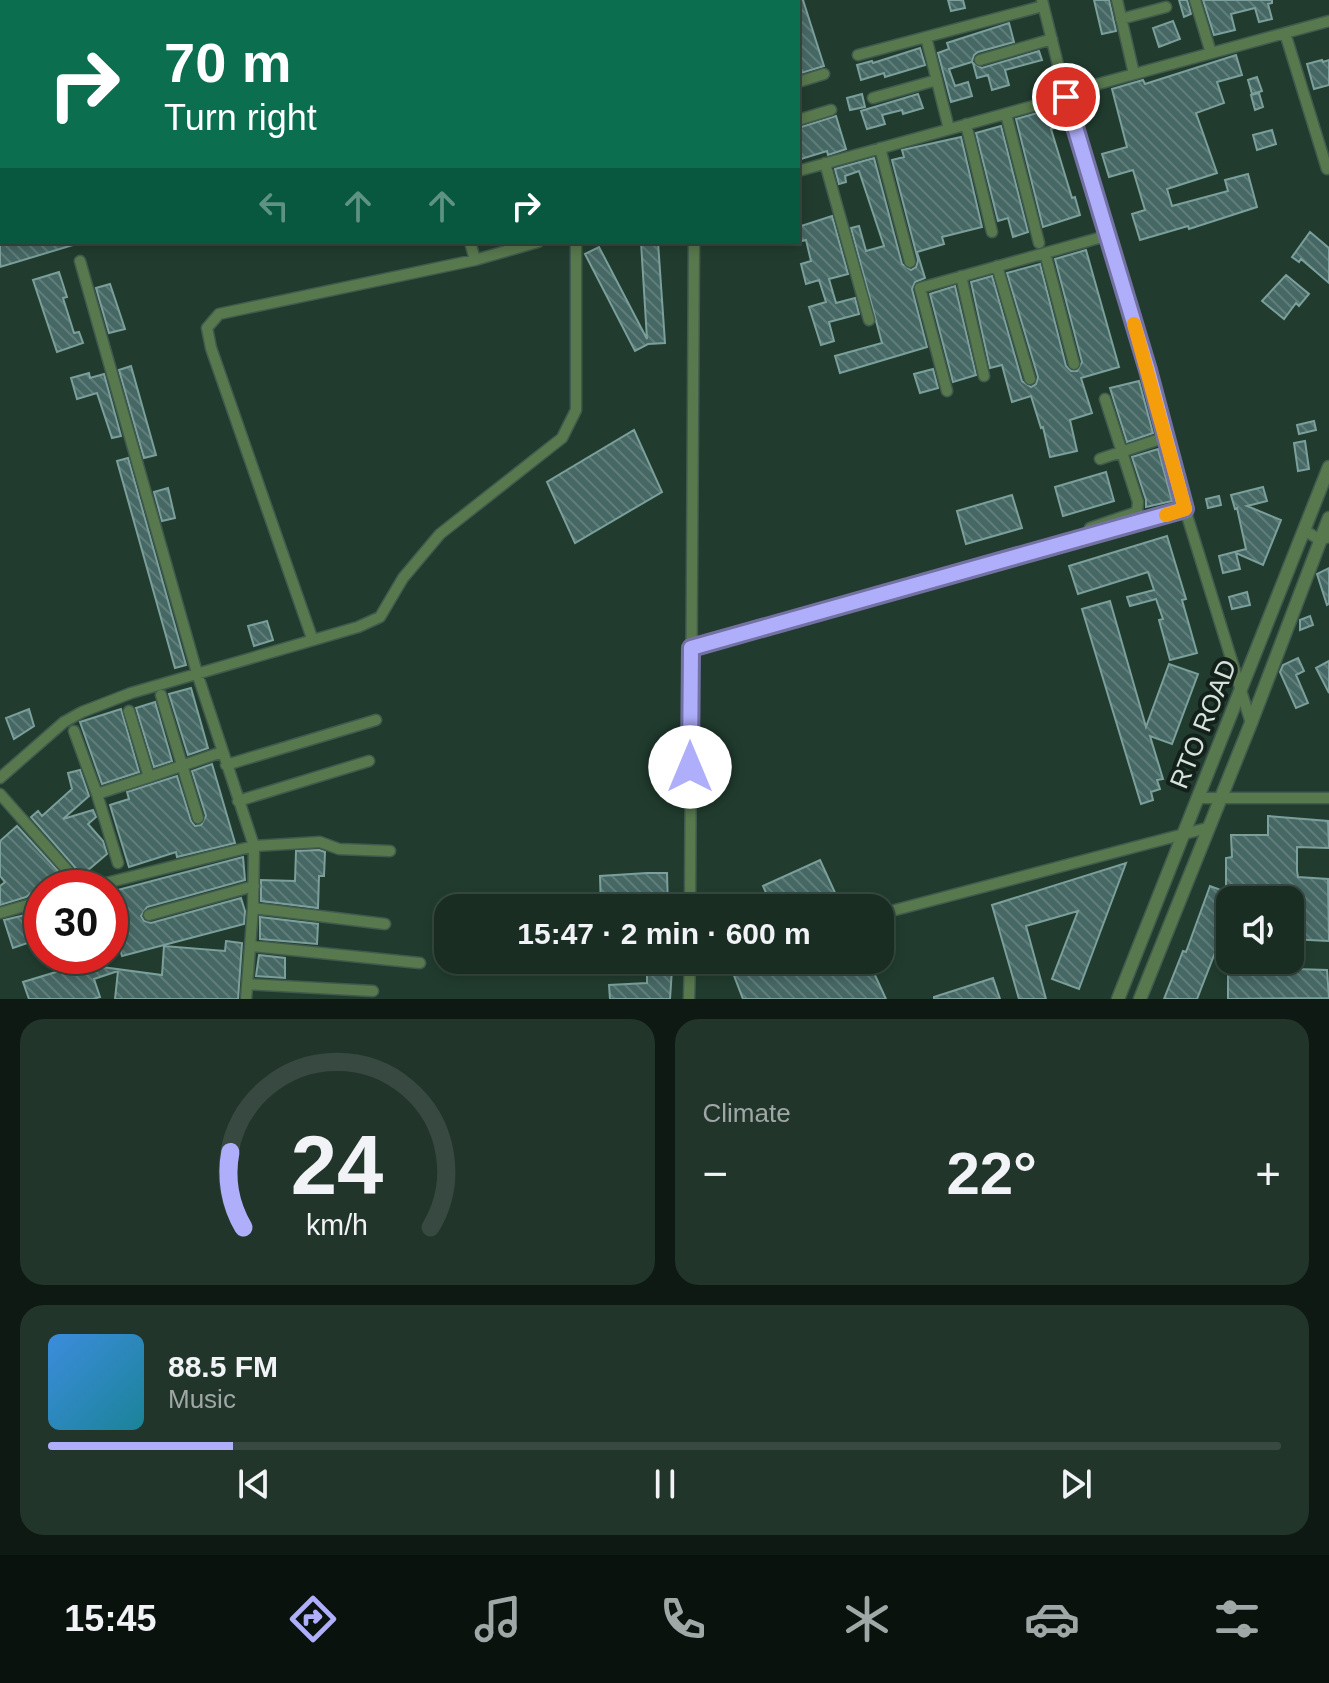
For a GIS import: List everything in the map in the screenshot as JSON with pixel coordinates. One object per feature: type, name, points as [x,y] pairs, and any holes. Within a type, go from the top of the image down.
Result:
[{"type":"street","points":[[1117,0],[1134,74]]},
{"type":"street","points":[[1195,0],[1211,53]]},
{"type":"street","points":[[858,55],[1043,3],[1106,236],[1251,723]]},
{"type":"street","points":[[1121,19],[1166,7]]},
{"type":"street","points":[[800,170],[1329,21]]},
{"type":"street","points":[[1285,33],[1327,169]]},
{"type":"street","points":[[926,37],[949,129]]},
{"type":"street","points":[[980,60],[1052,39]]},
{"type":"street","points":[[800,81],[824,74]]},
{"type":"street","points":[[873,98],[937,80]]},
{"type":"street","points":[[800,119],[831,110]]},
{"type":"street","points":[[1006,114],[1074,364]]},
{"type":"street","points":[[966,124],[992,232]]},
{"type":"street","points":[[880,148],[910,262]]},
{"type":"street","points":[[825,163],[869,320]]},
{"type":"street","points":[[947,391],[920,288],[997,266],[1042,248],[1106,236]]},
{"type":"street","points":[[471,244],[475,260]]},
{"type":"street","points":[[312,638],[211,348],[207,328],[219,314],[475,260],[531,244]]},
{"type":"street","points":[[0,778],[64,722],[82,712],[131,693],[358,627],[380,617],[403,578],[440,534],[562,438],[576,410],[576,244]]},
{"type":"street","points":[[690,894],[694,244]]},
{"type":"street","points":[[80,261],[197,673],[254,846],[246,999]]},
{"type":"street","points":[[997,266],[1030,379]]},
{"type":"street","points":[[961,276],[984,376]]},
{"type":"street","points":[[1090,528],[1137,512],[1138,502],[1105,399]]},
{"type":"street","points":[[1100,459],[1166,437]]},
{"type":"street","name":"RTO ROAD","points":[[1118,999],[1329,467]]},
{"type":"street","points":[[691,648],[1185,509]]},
{"type":"street","name":"RTO ROAD","points":[[1140,999],[1325,538],[1329,518]]},
{"type":"street","points":[[1304,530],[1325,538]]},
{"type":"street","points":[[161,695],[198,818]]},
{"type":"street","points":[[129,711],[149,777]]},
{"type":"street","points":[[226,765],[376,720]]},
{"type":"street","points":[[74,731],[118,863]]},
{"type":"street","points":[[97,794],[222,752]]},
{"type":"street","points":[[238,801],[369,761]]},
{"type":"street","points":[[0,794],[67,870]]},
{"type":"street","points":[[1197,798],[1329,798]]},
{"type":"street","points":[[894,910],[1207,828]]},
{"type":"street","points":[[128,878],[254,846],[320,842],[339,849],[390,851]]},
{"type":"street","points":[[149,915],[254,886]]},
{"type":"street","points":[[0,913],[24,906]]},
{"type":"street","points":[[253,908],[385,924]]},
{"type":"street","points":[[251,946],[420,963]]},
{"type":"street","points":[[689,999],[690,974]]},
{"type":"street","points":[[247,984],[373,991]]},
{"type":"building","points":[[800,0],[803,0],[824,66],[800,73]]},
{"type":"building","points":[[948,0],[963,0],[965,8],[951,11]]},
{"type":"building","points":[[1094,0],[1109,0],[1116,31],[1102,34]]},
{"type":"building","points":[[1179,0],[1187,0],[1191,14],[1184,17]]},
{"type":"building","points":[[1203,0],[1272,0],[1268,4],[1272,19],[1259,22],[1255,8],[1231,14],[1235,30],[1214,35]]},
{"type":"building","points":[[1173,21],[1180,39],[1159,47],[1153,28]]},
{"type":"building","points":[[1009,23],[1014,42],[978,52],[972,62],[949,69],[955,86],[968,82],[972,96],[951,102],[938,53],[949,49],[947,43]]},
{"type":"building","points":[[920,48],[925,65],[885,77],[884,73],[861,80],[857,65]]},
{"type":"building","points":[[1039,51],[1042,60],[1005,70],[1009,85],[992,90],[988,75],[977,78],[973,63],[982,68]]},
{"type":"building","points":[[1236,55],[1242,75],[1217,82],[1224,103],[1196,113],[1217,173],[1167,189],[1172,206],[1228,191],[1225,180],[1248,174],[1257,207],[1189,229],[1188,226],[1140,240],[1132,214],[1145,210],[1133,170],[1109,177],[1102,154],[1127,147],[1112,89],[1143,80],[1145,84]]},
{"type":"building","points":[[1329,60],[1329,85],[1314,89],[1307,64]]},
{"type":"building","points":[[1257,77],[1262,91],[1252,94],[1248,80]]},
{"type":"building","points":[[1259,93],[1263,107],[1255,110],[1251,95]]},
{"type":"building","points":[[862,94],[865,107],[850,110],[847,98]]},
{"type":"building","points":[[918,94],[923,108],[903,114],[902,110],[882,115],[885,124],[867,129],[861,111]]},
{"type":"building","points":[[1055,108],[1061,126],[1051,129],[1080,215],[1043,227],[1016,119]]},
{"type":"building","points":[[836,116],[846,149],[800,159],[800,127]]},
{"type":"building","points":[[1001,126],[1028,232],[1013,237],[1008,218],[998,221],[976,133]]},
{"type":"building","points":[[1272,130],[1276,144],[1257,150],[1253,135]]},
{"type":"building","points":[[961,137],[982,227],[942,237],[944,244],[917,252],[925,278],[915,282],[912,289],[927,347],[840,373],[835,356],[882,343],[851,228],[859,226],[866,251],[884,246],[859,171],[845,176],[846,182],[839,184],[835,169],[874,158],[902,264],[911,270],[918,260],[892,160],[904,157],[902,150]]},
{"type":"building","points":[[832,216],[848,274],[829,279],[836,303],[855,298],[859,314],[829,322],[834,341],[821,345],[809,307],[826,302],[819,280],[806,284],[801,264],[811,261],[806,240],[800,242],[800,226]]},
{"type":"building","points":[[1310,232],[1329,248],[1329,283],[1301,259],[1299,262],[1292,257]]},
{"type":"building","points":[[0,244],[73,244],[73,245],[0,267]]},
{"type":"building","points":[[641,244],[658,244],[665,343],[648,344],[635,351],[585,254],[599,247],[647,339]]},
{"type":"building","points":[[1086,250],[1119,367],[1081,378],[1092,413],[1070,420],[1077,451],[1050,457],[1031,396],[1012,402],[1002,365],[990,368],[971,282],[992,276],[1022,381],[1031,387],[1038,377],[1007,273],[1040,264],[1066,366],[1071,371],[1077,371],[1082,362],[1055,259]]},
{"type":"building","points":[[59,272],[74,333],[79,332],[83,343],[57,352],[33,280]]},
{"type":"building","points":[[1286,275],[1309,294],[1299,306],[1296,303],[1284,319],[1262,301]]},
{"type":"building","points":[[110,284],[125,329],[109,333],[96,288]]},
{"type":"building","points":[[955,286],[976,375],[953,382],[930,294]]},
{"type":"building","points":[[131,366],[156,455],[144,458],[119,370]]},
{"type":"building","points":[[933,369],[938,388],[920,393],[914,374]]},
{"type":"building","points":[[89,373],[90,378],[104,374],[121,436],[112,438],[97,393],[77,399],[71,378]]},
{"type":"building","points":[[1139,381],[1153,433],[1127,442],[1110,388]]},
{"type":"building","points":[[1314,421],[1316,430],[1299,434],[1297,425]]},
{"type":"building","points":[[634,430],[662,492],[575,543],[547,482]]},
{"type":"building","points":[[1305,441],[1309,469],[1298,471],[1294,443]]},
{"type":"building","points":[[1158,449],[1172,501],[1146,507],[1132,457]]},
{"type":"building","points":[[128,458],[186,665],[175,668],[117,461]]},
{"type":"building","points":[[1106,472],[1114,501],[1063,516],[1055,487]]},
{"type":"building","points":[[1263,487],[1267,501],[1247,506],[1281,520],[1263,565],[1236,553],[1240,569],[1223,573],[1219,556],[1246,549],[1231,495]]},
{"type":"building","points":[[168,488],[175,518],[162,521],[154,492]]},
{"type":"building","points":[[1012,495],[1022,528],[966,544],[957,511]]},
{"type":"building","points":[[1219,496],[1221,505],[1208,508],[1206,499]]},
{"type":"building","points":[[1167,536],[1186,599],[1182,600],[1197,653],[1170,660],[1156,599],[1130,606],[1127,597],[1154,590],[1148,572],[1078,594],[1069,566]]},
{"type":"building","points":[[1329,568],[1329,604],[1327,605],[1317,574]]},
{"type":"building","points":[[1247,592],[1250,605],[1232,609],[1229,597]]},
{"type":"building","points":[[1110,601],[1146,727],[1169,664],[1198,674],[1172,744],[1150,736],[1163,779],[1157,780],[1160,789],[1151,792],[1153,800],[1141,804],[1082,609]]},
{"type":"building","points":[[1310,616],[1313,625],[1300,630],[1300,620]]},
{"type":"building","points":[[267,621],[273,640],[254,646],[248,626]]},
{"type":"building","points":[[1298,658],[1304,671],[1296,675],[1308,703],[1296,708],[1280,672],[1283,665]]},
{"type":"building","points":[[1329,661],[1329,693],[1316,668]]},
{"type":"building","points":[[191,688],[208,748],[188,755],[169,694]]},
{"type":"building","points":[[155,702],[172,761],[154,767],[136,708]]},
{"type":"building","points":[[29,709],[34,726],[14,739],[6,718]]},
{"type":"building","points":[[121,709],[139,772],[102,784],[80,722]]},
{"type":"building","points":[[212,764],[235,843],[177,857],[176,852],[129,867],[110,805],[129,799],[127,792],[177,776],[191,821],[195,826],[201,825],[206,816],[192,771]]},
{"type":"building","points":[[80,770],[89,796],[63,819],[93,810],[96,817],[88,824],[103,841],[107,854],[88,870],[76,870],[31,817],[38,811],[42,816],[72,789],[68,773]]},
{"type":"building","points":[[1268,816],[1328,821],[1329,848],[1297,847],[1297,871],[1298,877],[1328,879],[1329,941],[1304,940],[1304,886],[1226,886],[1226,858],[1232,857],[1231,835],[1268,835]]},
{"type":"building","points":[[17,826],[57,870],[24,870],[24,898],[0,905],[0,886],[5,882],[0,876],[0,841]]},
{"type":"building","points":[[296,851],[325,852],[324,876],[319,876],[318,908],[261,901],[261,880],[295,881]]},
{"type":"building","points":[[243,857],[245,880],[147,907],[141,916],[151,923],[241,898],[245,911],[244,924],[128,954],[128,887]]},
{"type":"building","points":[[820,860],[836,894],[767,894],[763,886]]},
{"type":"building","points":[[1126,863],[1079,989],[1052,979],[1078,911],[1026,926],[1046,999],[1019,999],[992,905]]},
{"type":"building","points":[[667,873],[668,894],[601,894],[600,876]]},
{"type":"building","points":[[1210,886],[1216,888],[1216,950],[1197,999],[1164,999],[1183,951],[1186,952]]},
{"type":"building","points":[[24,915],[24,944],[13,948],[4,920]]},
{"type":"building","points":[[260,917],[318,924],[317,944],[260,939]]},
{"type":"building","points":[[226,941],[242,943],[238,999],[115,999],[118,974],[128,974],[128,970],[162,975],[164,946],[225,951]]},
{"type":"building","points":[[259,955],[285,958],[285,978],[256,976]]},
{"type":"building","points":[[1304,969],[1327,970],[1329,998],[1228,999],[1228,974],[1304,974]]},
{"type":"building","points":[[49,974],[109,974],[94,979],[100,997],[93,999],[29,999],[23,982]]},
{"type":"building","points":[[647,974],[672,974],[670,999],[610,999],[609,985],[647,983]]},
{"type":"building","points":[[733,974],[874,974],[886,999],[743,999]]},
{"type":"building","points":[[993,978],[1000,999],[934,999],[934,997]]},
{"type":"slow traffic","points":[[1134,324],[1185,509],[1166,515]]},
{"type":"route","points":[[690,767],[691,648],[1185,509],[1148,370],[1066,97]]}]
